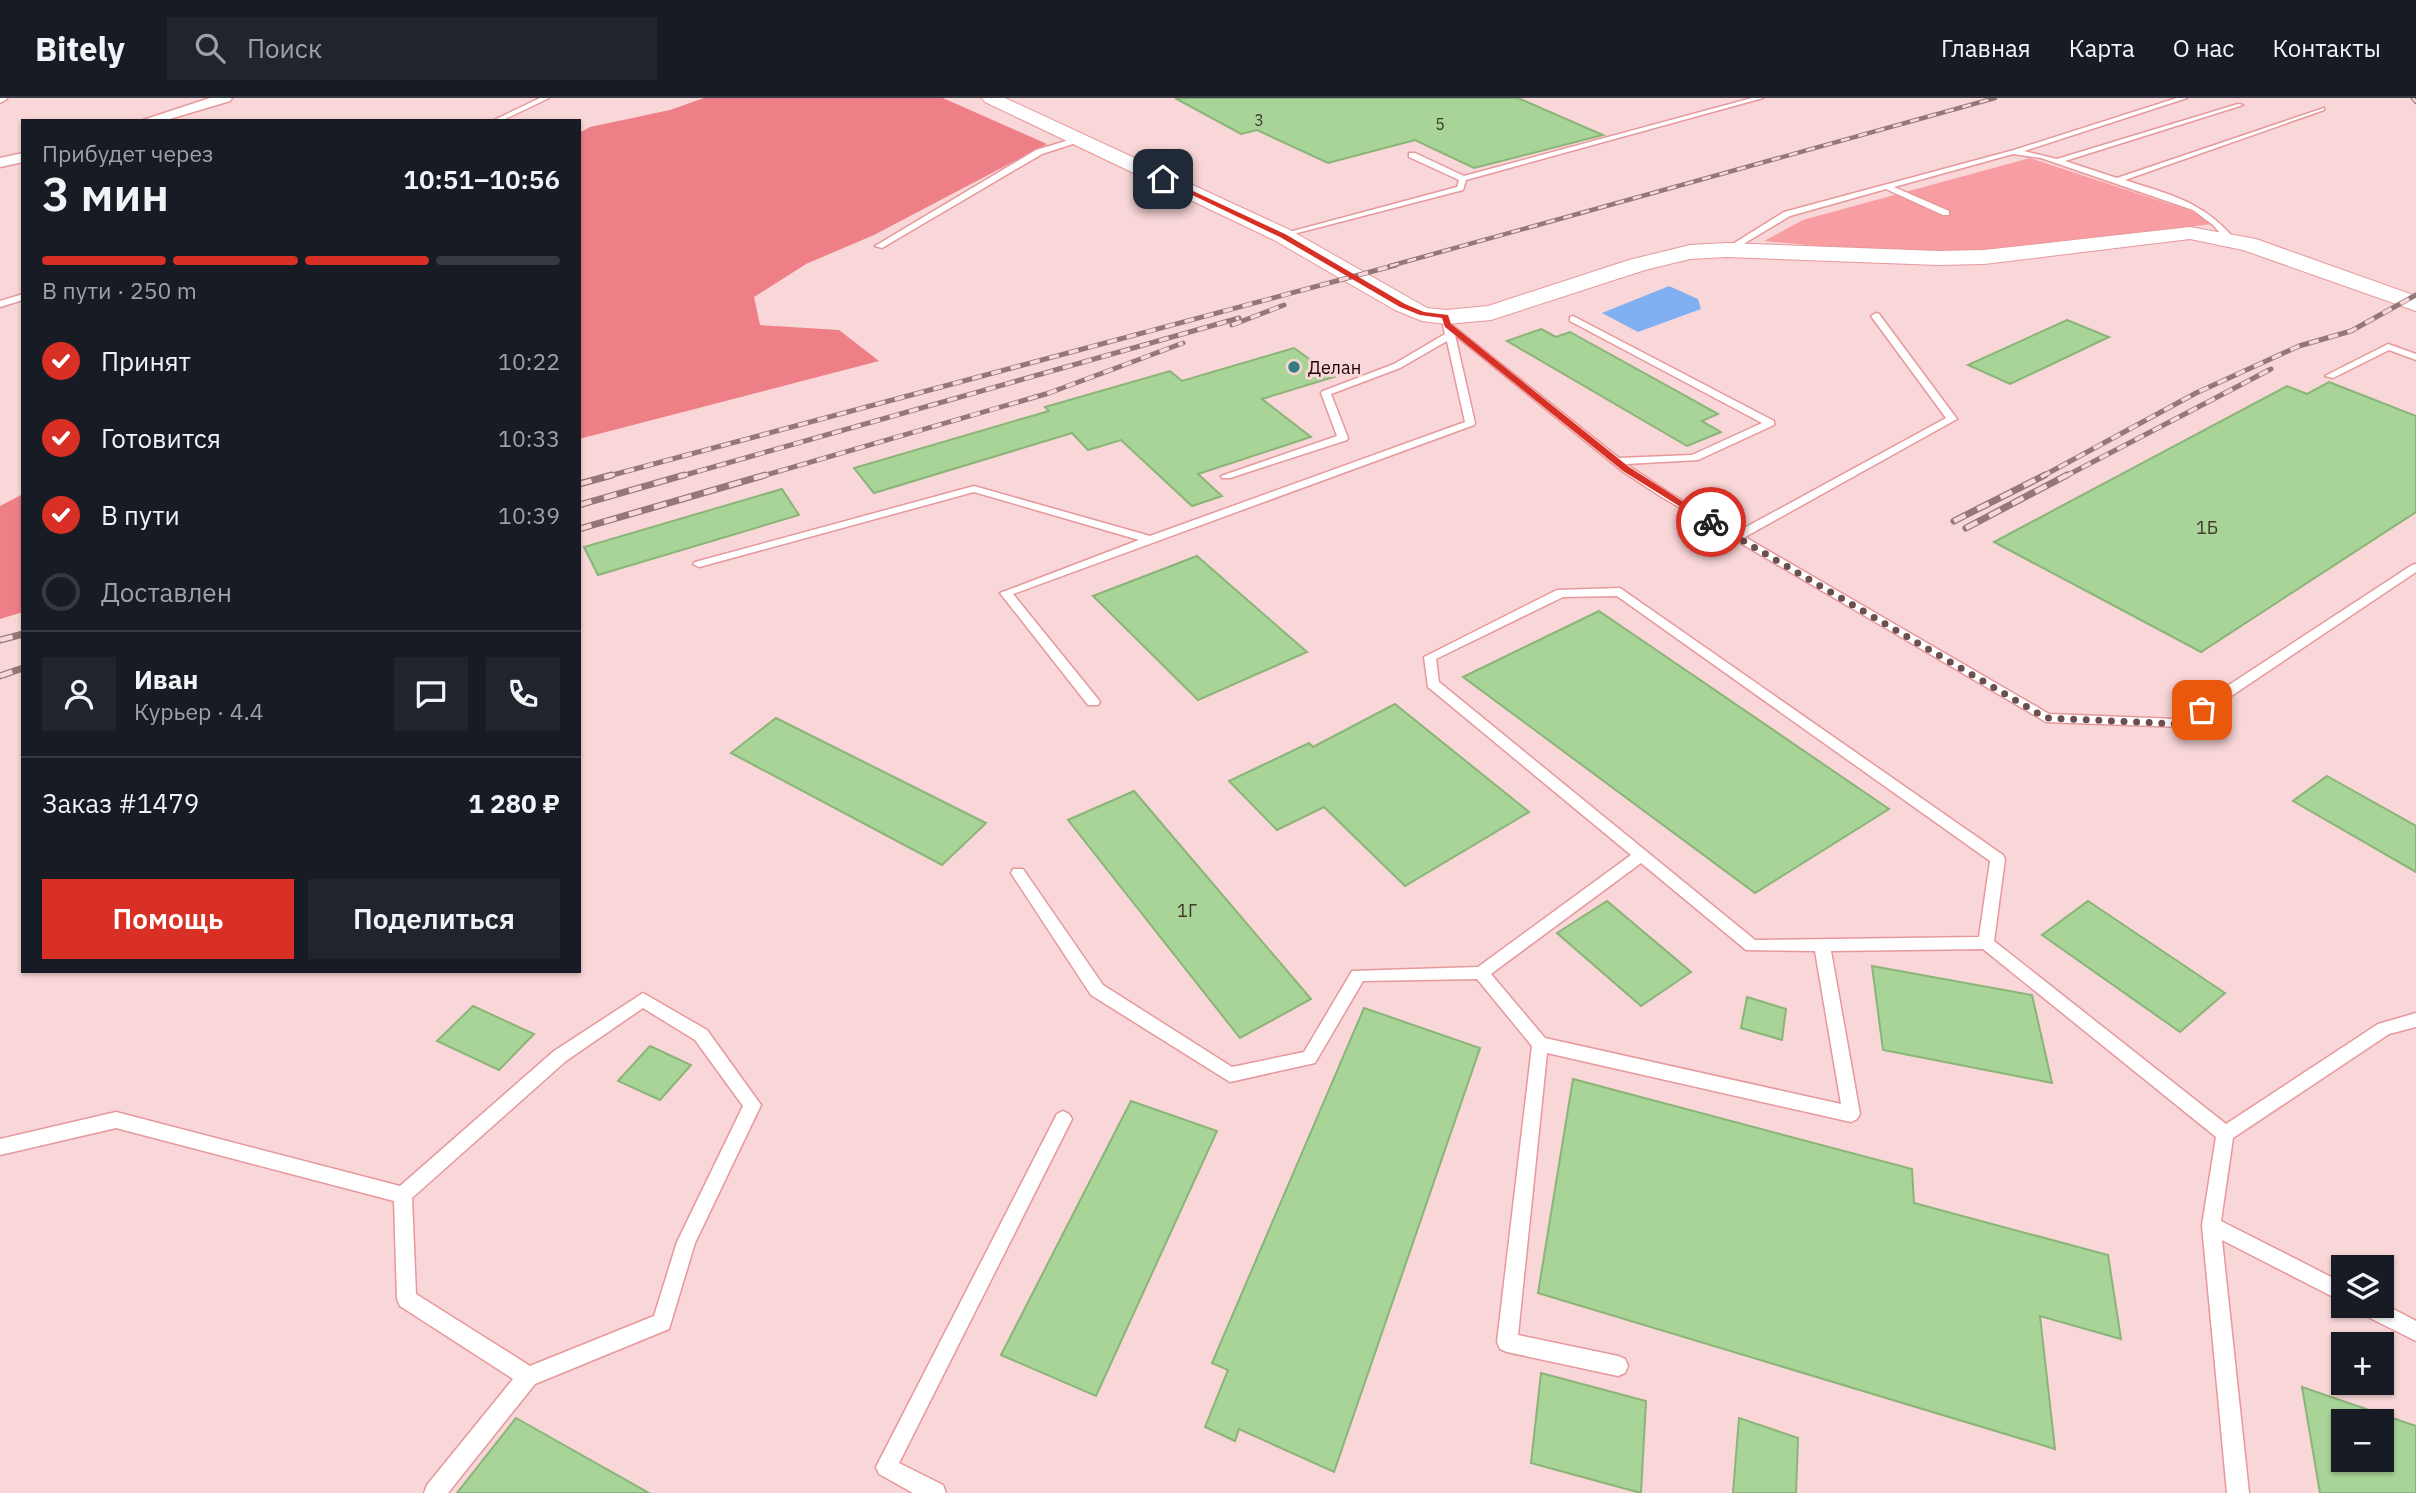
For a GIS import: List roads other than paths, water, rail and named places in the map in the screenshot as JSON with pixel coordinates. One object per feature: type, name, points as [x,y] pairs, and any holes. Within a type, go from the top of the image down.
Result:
[{"type":"street","points":[[153,119],[225,98]]},
{"type":"street","points":[[991,98],[1282,235],[1403,305],[1448,326],[1669,256],[1727,250],[1901,257],[1984,257],[2169,233],[2210,234],[2230,239],[2416,304]]},
{"type":"street","points":[[0,163],[21,158]]},
{"type":"lane","points":[[500,119],[547,98]]},
{"type":"lane","points":[[1412,155],[1463,179],[1760,98]]},
{"type":"lane","points":[[1727,250],[1787,214],[2013,152],[2184,98]]},
{"type":"lane","points":[[2057,161],[2240,105]]},
{"type":"lane","points":[[2116,181],[2322,109]]},
{"type":"lane","points":[[879,246],[1039,152],[1079,139]]},
{"type":"lane","points":[[2013,152],[2057,161],[2196,208],[2217,223],[2230,239]]},
{"type":"lane","points":[[1282,235],[1460,188],[1463,179]]},
{"type":"lane","points":[[1888,187],[1946,213]]},
{"type":"lane","points":[[0,304],[21,298]]},
{"type":"lane","points":[[1737,537],[1952,419],[1876,316]]},
{"type":"lane","points":[[1573,319],[1770,422],[1695,458],[1616,461]]},
{"type":"lane","points":[[1448,326],[1616,461],[1664,494],[2046,718],[2180,724],[2416,568]]},
{"type":"lane","points":[[1226,476],[1343,438],[1326,393],[1397,366],[1448,326]]},
{"type":"lane","points":[[1093,702],[1006,593],[1470,423],[1448,326]]},
{"type":"lane","points":[[2330,376],[2388,346],[2416,357]]},
{"type":"lane","points":[[699,564],[974,489],[1150,540]]},
{"type":"lane","points":[[1986,943],[1998,859],[1619,592],[1561,593],[1430,657],[1433,684],[1752,946],[1986,943],[2225,1134]]},
{"type":"lane","points":[[1018,873],[1097,990],[1230,1075],[1309,1058],[1358,975],[1481,972],[1641,855]]},
{"type":"lane","points":[[1481,972],[1540,1044],[1851,1114],[1822,945]]},
{"type":"lane","points":[[403,1195],[560,1056],[643,1000],[701,1035],[752,1105],[686,1242],[662,1322],[528,1377],[435,1493]]},
{"type":"lane","points":[[2238,1493],[2211,1225],[2225,1134],[2384,1029],[2416,1020]]},
{"type":"lane","points":[[1540,1044],[1507,1342],[1618,1366]]},
{"type":"lane","points":[[935,1493],[886,1467],[1063,1119]]},
{"type":"lane","points":[[0,1147],[116,1120],[403,1195]]},
{"type":"lane","points":[[403,1195],[407,1299],[528,1377]]},
{"type":"lane","points":[[2211,1225],[2331,1287]]},
{"type":"lane","points":[[2391,1318],[2416,1331]]},
{"type":"water","points":[[1669,286],[1698,299],[1701,309],[1638,332],[1602,313]]},
{"type":"railway","points":[[1390,266],[1995,98]]},
{"type":"railway","points":[[2413,98],[2416,102]]},
{"type":"railway","points":[[605,477],[1396,265]]},
{"type":"railway","points":[[2041,477],[2196,393],[2299,346],[2351,331],[2416,295]]},
{"type":"railway","points":[[1232,325],[1284,305]]},
{"type":"railway","points":[[678,477],[1239,318]]},
{"type":"railway","points":[[759,477],[1049,393],[1183,343]]},
{"type":"railway","points":[[2064,477],[2271,369]]},
{"type":"railway","points":[[581,483],[612,475]]},
{"type":"railway","points":[[581,504],[684,475]]},
{"type":"railway","points":[[581,528],[765,475]]},
{"type":"railway","points":[[1954,521],[2045,475]]},
{"type":"railway","points":[[1966,528],[2067,475]]},
{"type":"railway","points":[[0,640],[21,635]]},
{"type":"railway","points":[[0,676],[21,669]]},
{"type":"place","name":"Делан","points":[[1294,367]]}]
